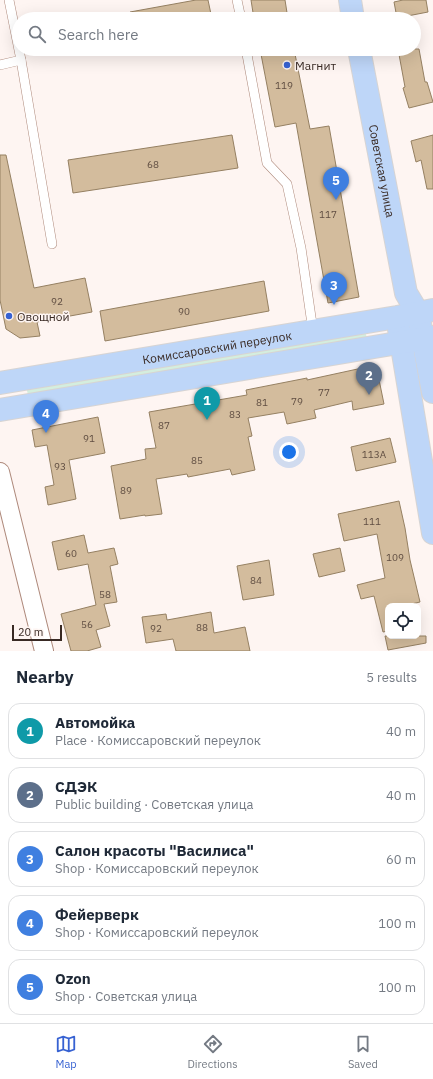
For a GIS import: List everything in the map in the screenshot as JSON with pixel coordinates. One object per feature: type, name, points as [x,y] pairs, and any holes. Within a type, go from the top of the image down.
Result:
[{"type":"main road","points":[[350,0],[353,12]]},
{"type":"main road","name":"Советская улица","points":[[360,56],[406,293],[428,338],[433,392]]},
{"type":"main road","name":"Комиссаровский переулок","points":[[0,383],[416,313]]},
{"type":"main road","name":"Советская улица","points":[[416,313],[402,342],[433,533]]},
{"type":"main road","points":[[0,410],[428,338]]},
{"type":"street","points":[[0,472],[44,651]]},
{"type":"lane","points":[[9,0],[12,15]]},
{"type":"lane","points":[[237,0],[240,12]]},
{"type":"lane","points":[[20,56],[52,244]]},
{"type":"lane","points":[[247,56],[267,163],[287,184],[301,248],[313,330]]},
{"type":"lane","points":[[0,65],[21,60]]},
{"type":"green space","points":[[365,330],[367,339],[28,395],[26,386]]},
{"type":"building","points":[[196,0],[208,0],[211,12],[130,12]]},
{"type":"building","points":[[251,0],[285,0],[287,12],[253,12]]},
{"type":"building","points":[[403,0],[426,0],[428,12],[421,13],[421,12],[396,12],[394,2]]},
{"type":"building","points":[[261,56],[295,56],[310,129],[329,126],[359,297],[328,303],[296,123],[275,127]]},
{"type":"building","points":[[399,56],[420,56],[425,82],[427,82],[433,102],[409,108],[403,88],[405,87]]},
{"type":"building","points":[[232,135],[238,168],[73,193],[68,160]]},
{"type":"building","points":[[433,135],[433,189],[427,189],[421,160],[416,162],[411,141]]},
{"type":"building","points":[[0,155],[6,155],[34,288],[85,278],[92,312],[37,322],[40,336],[20,338],[6,329],[0,300]]},
{"type":"building","points":[[264,281],[269,311],[105,341],[100,311]]},
{"type":"building","points":[[376,365],[384,404],[353,410],[352,401],[314,410],[316,418],[287,424],[284,412],[248,418],[252,436],[248,437],[255,470],[232,475],[230,469],[188,477],[187,474],[156,479],[162,514],[120,519],[111,466],[146,459],[145,449],[156,448],[149,412],[247,395],[246,390],[307,378],[307,380]]},
{"type":"building","points":[[98,417],[105,453],[69,460],[76,499],[48,505],[45,487],[54,485],[47,445],[35,447],[32,430]]},
{"type":"building","points":[[390,438],[396,462],[356,471],[351,447]]},
{"type":"building","points":[[399,501],[410,560],[420,602],[385,603],[385,632],[383,632],[374,596],[361,599],[357,585],[385,578],[377,534],[344,541],[338,514]]},
{"type":"building","points":[[84,535],[88,553],[114,548],[118,564],[110,566],[117,602],[104,604],[110,626],[96,630],[101,647],[87,651],[71,651],[61,614],[96,605],[88,564],[58,570],[52,542]]},
{"type":"building","points":[[340,548],[345,571],[319,577],[313,554]]},
{"type":"building","points":[[269,560],[274,595],[243,600],[237,566]]},
{"type":"building","points":[[211,612],[214,633],[245,627],[250,651],[176,651],[173,639],[146,643],[142,617],[166,614],[167,620]]},
{"type":"building","points":[[421,636],[426,636],[426,643],[388,650],[386,639],[421,639]]},
{"type":"place","name":"Магнит","points":[[287,65]]},
{"type":"place","name":"Ozon","points":[[336,200]]},
{"type":"place","name":"Салон красоты \"Василиса\"","points":[[334,305]]},
{"type":"place","name":"Овощной","points":[[9,316]]},
{"type":"place","name":"СДЭК","points":[[369,395]]},
{"type":"place","name":"Автомойка","points":[[207,420]]},
{"type":"place","name":"Фейерверк","points":[[46,433]]}]
